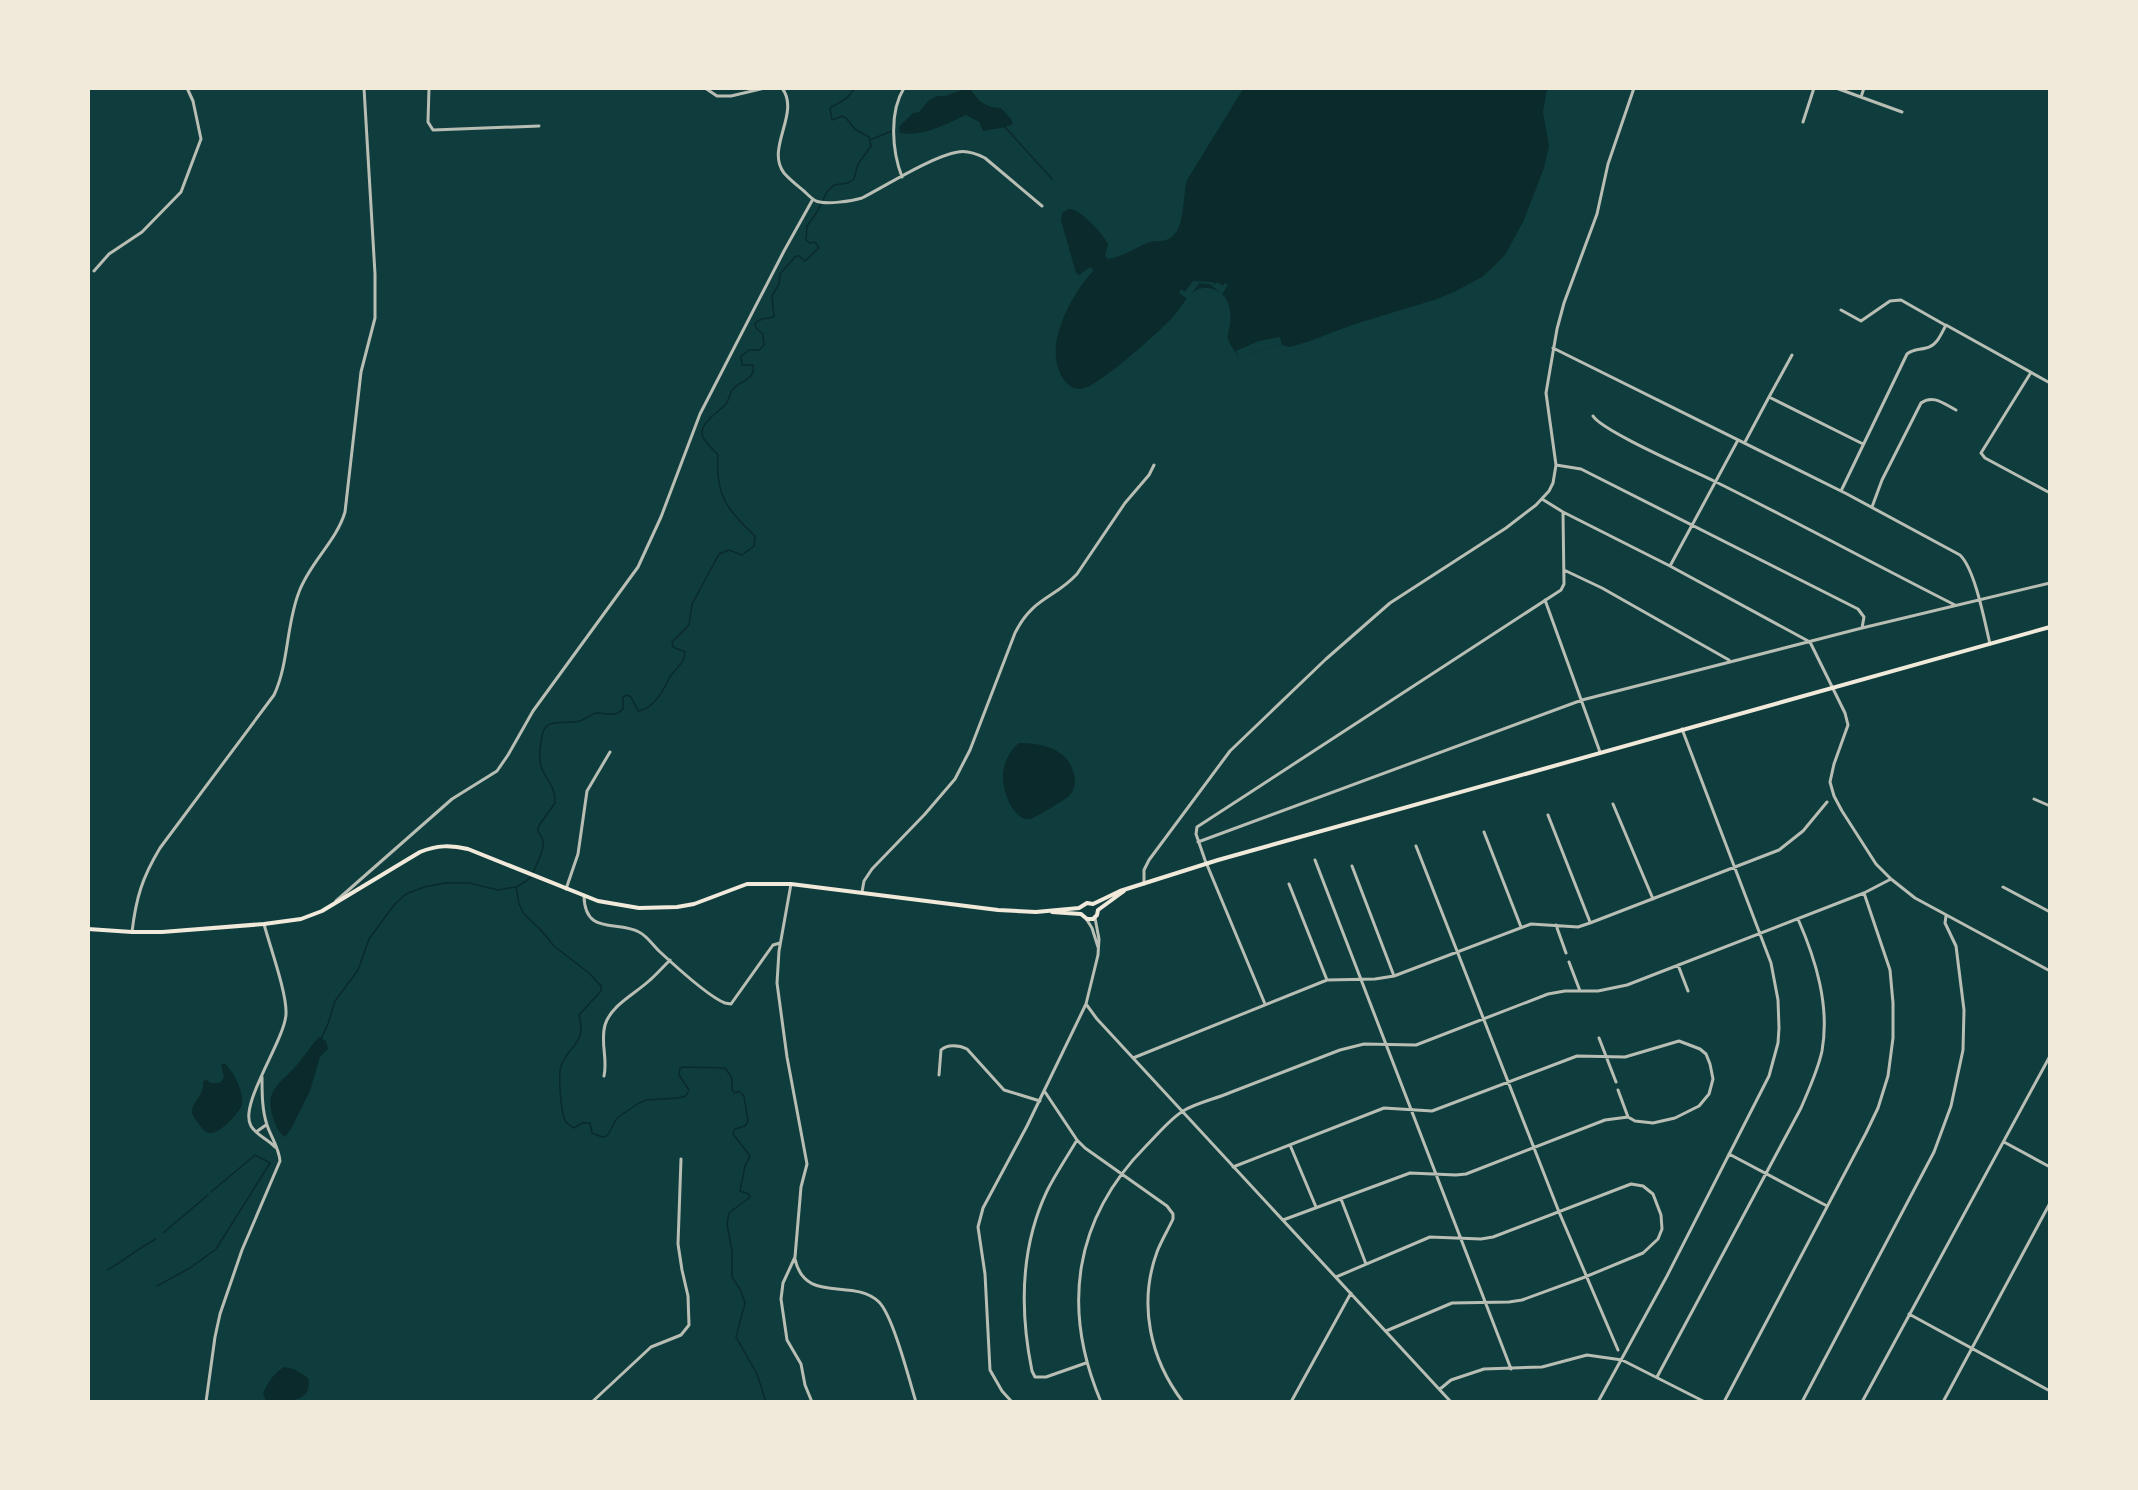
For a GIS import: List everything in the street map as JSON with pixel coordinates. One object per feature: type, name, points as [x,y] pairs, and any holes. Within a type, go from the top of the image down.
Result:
[{"type":"main road","points":[[88,929],[132,932],[214,929],[310,916],[336,903],[420,852],[451,845],[468,849],[584,896],[620,906],[657,909],[694,904],[747,884],[791,885],[862,892],[1025,912],[1083,906],[1207,864],[2049,627]]},
{"type":"main road","points":[[1050,911],[1082,914],[1087,919],[1095,918],[1098,910],[1129,889]]},
{"type":"main road","points":[[1093,904],[1098,910]]},
{"type":"main road","points":[[1082,914],[1083,906]]},
{"type":"street","points":[[94,271],[109,254],[142,232],[181,192],[201,139],[194,101],[187,88]]},
{"type":"street","points":[[132,932],[140,890],[146,872],[160,848],[274,695],[281,681],[294,607],[300,588],[336,532],[345,512],[361,372],[375,318],[375,274],[364,88]]},
{"type":"street","points":[[429,88],[428,122],[433,130],[539,126]]},
{"type":"street","points":[[705,88],[717,96],[731,96],[765,88]]},
{"type":"street","points":[[782,88],[789,104],[779,160],[783,172],[819,202],[850,201],[862,198],[956,152],[970,152],[985,158],[1042,207]]},
{"type":"street","points":[[902,177],[893,122],[896,106],[904,88]]},
{"type":"street","points":[[1144,884],[1144,870],[1149,860],[1219,763],[1251,729],[1390,603],[1506,528],[1542,499],[1553,483],[1556,465],[1546,393],[1553,348],[1564,303],[1597,214],[1613,148],[1634,88]]},
{"type":"street","points":[[1803,122],[1814,88]]},
{"type":"street","points":[[1836,88],[1902,112]]},
{"type":"street","points":[[1861,97],[1864,88]]},
{"type":"street","points":[[336,903],[337,899],[452,799],[497,771],[533,711],[638,567],[661,517],[700,414],[813,199]]},
{"type":"street","points":[[1841,310],[1860,321],[1895,299],[2049,383]]},
{"type":"street","points":[[1841,491],[1907,354],[1913,350],[1931,347],[1946,326]]},
{"type":"street","points":[[1553,348],[1841,491],[1962,557],[1971,573],[1990,644]]},
{"type":"street","points":[[1745,442],[1792,355]]},
{"type":"street","points":[[2030,374],[1981,453],[1985,458],[2049,494]]},
{"type":"street","points":[[1769,397],[1863,444]]},
{"type":"street","points":[[1872,507],[1882,480],[1921,403],[1932,398],[1956,410]]},
{"type":"street","points":[[1593,416],[1596,421],[1624,437],[1956,606]]},
{"type":"street","points":[[1670,566],[1738,440]]},
{"type":"street","points":[[862,892],[864,881],[872,868],[925,814],[955,779],[970,750],[1015,633],[1023,618],[1036,604],[1071,582],[1154,465]]},
{"type":"street","points":[[1556,465],[1581,469],[1858,609],[1863,615],[1862,628]]},
{"type":"street","points":[[1542,499],[1810,642],[1845,713],[1848,725],[1830,782],[1834,796],[1876,864],[1915,898],[2049,971]]},
{"type":"street","points":[[1265,1004],[1198,842],[1196,831],[1199,825],[1563,588],[1563,512]]},
{"type":"street","points":[[1564,569],[1731,661]]},
{"type":"street","points":[[1198,842],[1582,700],[2049,583]]},
{"type":"street","points":[[1545,600],[1600,752]]},
{"type":"street","points":[[1598,1401],[1622,1360],[1763,1089],[1778,1043],[1777,987],[1772,963],[1682,729]]},
{"type":"street","points":[[566,889],[578,854],[587,791],[610,752]]},
{"type":"street","points":[[2034,799],[2049,806]]},
{"type":"street","points":[[1133,1058],[1327,980],[1394,976],[1531,924],[1578,927],[1590,923],[1735,868],[1786,845],[1803,831],[1827,802]]},
{"type":"street","points":[[1613,804],[1653,899]]},
{"type":"street","points":[[1548,815],[1590,923]]},
{"type":"street","points":[[1484,832],[1521,927]]},
{"type":"street","points":[[1416,846],[1559,1212],[1618,1350]]},
{"type":"street","points":[[1315,860],[1511,1369]]},
{"type":"street","points":[[1352,866],[1394,976]]},
{"type":"street","points":[[1101,1401],[1086,1363],[1081,1340],[1078,1308],[1082,1259],[1096,1218],[1122,1173],[1182,1112],[1340,1050],[1364,1044],[1416,1045],[1548,994],[1565,990],[1611,989],[1798,919],[1864,893],[1891,879]]},
{"type":"street","points":[[1289,884],[1327,980]]},
{"type":"street","points":[[791,885],[780,943],[777,983],[787,1058],[807,1164],[801,1187],[795,1257],[781,1292],[787,1340],[801,1364],[805,1385],[812,1401]]},
{"type":"street","points":[[2003,887],[2049,912]]},
{"type":"street","points":[[1724,1401],[1874,1118],[1883,1092],[1891,1059],[1893,1004],[1890,970],[1864,893]]},
{"type":"street","points":[[584,896],[586,909],[595,921],[606,926],[628,928],[639,932],[720,1001],[731,1004],[773,945],[780,943]]},
{"type":"street","points":[[1802,1401],[1934,1152],[1951,1106],[1963,1050],[1964,1010],[1956,946],[1945,923],[1946,916]]},
{"type":"street","points":[[1012,1401],[1002,1391],[990,1370],[985,1274],[978,1227],[983,1208],[1045,1092],[1086,1004],[1098,949],[1099,939],[1095,918]]},
{"type":"street","points":[[1087,919],[1098,949]]},
{"type":"street","points":[[1658,1377],[1808,1093],[1819,1062],[1823,1039],[1823,996],[1812,956],[1798,919]]},
{"type":"street","points":[[264,924],[285,1002],[286,1016],[256,1087],[249,1121],[256,1132],[267,1139],[278,1151]]},
{"type":"street","points":[[1556,925],[1566,953]]},
{"type":"street","points":[[604,1076],[606,1066],[603,1041],[607,1020],[617,1007],[652,979],[670,960]]},
{"type":"street","points":[[1569,962],[1580,991]]},
{"type":"street","points":[[1678,965],[1688,991]]},
{"type":"street","points":[[1086,1004],[1182,1112],[1451,1401]]},
{"type":"street","points":[[1599,1038],[1616,1082]]},
{"type":"street","points":[[1233,1167],[1384,1108],[1432,1111],[1577,1056],[1633,1056],[1679,1041],[1700,1049],[1706,1054],[1710,1064],[1712,1086],[1706,1100],[1675,1118],[1653,1123],[1628,1118],[1605,1120],[1466,1174],[1410,1173],[1283,1220]]},
{"type":"street","points":[[939,1075],[941,1050],[946,1046],[962,1047],[967,1049],[1004,1090],[1040,1101]]},
{"type":"street","points":[[1862,1401],[2049,1056]]},
{"type":"street","points":[[206,1401],[214,1337],[220,1314],[242,1250],[279,1164],[278,1151],[266,1125],[262,1100],[262,1077]]},
{"type":"street","points":[[1618,1090],[1628,1118]]},
{"type":"street","points":[[1045,1092],[1077,1140],[1085,1148],[1167,1206],[1173,1214],[1173,1219],[1154,1261],[1149,1285],[1148,1309],[1151,1340],[1158,1360],[1183,1401]]},
{"type":"street","points":[[256,1132],[266,1125]]},
{"type":"street","points":[[1077,1140],[1046,1193],[1034,1227],[1026,1276],[1023,1321],[1035,1377],[1046,1377],[1086,1363]]},
{"type":"street","points":[[2003,1142],[2049,1167]]},
{"type":"street","points":[[1290,1145],[1316,1207]]},
{"type":"street","points":[[1729,1154],[1827,1206]]},
{"type":"street","points":[[592,1401],[651,1347],[681,1335],[689,1324],[688,1296],[678,1244],[681,1159]]},
{"type":"street","points":[[1336,1277],[1430,1237],[1481,1239],[1493,1237],[1631,1184],[1643,1185],[1657,1199],[1662,1222],[1660,1234],[1655,1243],[1632,1259],[1516,1302],[1452,1303],[1386,1331]]},
{"type":"street","points":[[1341,1198],[1366,1264]]},
{"type":"street","points":[[1943,1401],[2049,1203]]},
{"type":"street","points":[[795,1257],[799,1272],[812,1284],[865,1293],[880,1303],[889,1317],[916,1401]]},
{"type":"street","points":[[1291,1401],[1351,1293]]},
{"type":"street","points":[[1909,1314],[2049,1391]]},
{"type":"street","points":[[1440,1389],[1451,1380],[1484,1369],[1542,1367],[1587,1355],[1622,1360],[1705,1401]]},
{"type":"water","points":[[970,89],[986,105],[1001,108],[1013,124],[983,131],[979,122],[966,115],[926,131],[900,133],[899,127],[913,113],[919,112],[928,101],[937,96],[945,96]]},
{"type":"water","points":[[1243,89],[1547,89],[1543,112],[1549,146],[1544,168],[1524,220],[1505,255],[1482,277],[1454,292],[1307,342],[1290,347],[1282,345],[1262,349],[1239,359],[1228,339],[1230,319],[1227,301],[1215,290],[1201,288],[1191,294],[1174,316],[1154,335],[1104,377],[1085,388],[1077,389],[1070,386],[1062,377],[1056,361],[1058,333],[1077,291],[1094,270],[1090,267],[1079,275],[1076,273],[1061,220],[1062,213],[1069,209],[1075,210],[1092,224],[1108,244],[1105,256],[1108,259],[1172,236],[1180,223],[1187,180]]},
{"type":"water","points":[[1019,743],[1037,744],[1060,753],[1071,765],[1075,777],[1074,789],[1069,796],[1029,819],[1018,815],[1013,809],[1006,795],[1003,781],[1006,762]]},
{"type":"water","points":[[320,1037],[326,1041],[328,1049],[320,1057],[310,1091],[285,1137],[274,1121],[270,1102],[272,1095],[279,1083]]},
{"type":"water","points":[[224,1063],[238,1082],[242,1104],[228,1123],[218,1131],[209,1133],[194,1118],[192,1109],[201,1094],[203,1082],[206,1079],[210,1083],[219,1083],[224,1078],[221,1065]]},
{"type":"water","points":[[284,1367],[294,1369],[308,1378],[309,1386],[306,1393],[296,1400],[266,1401],[263,1394],[267,1386],[274,1375]]},
{"type":"pier","points":[[1193,281],[1228,285],[1222,294],[1210,284],[1199,283],[1188,299],[1179,293],[1181,289],[1185,292]]},
{"type":"pier","points":[[1280,337],[1282,345],[1262,349],[1239,359],[1236,351],[1259,341]]},
{"type":"waterway","points":[[533,873],[543,847],[538,827],[555,803],[552,788],[540,761],[544,730],[547,726],[557,722],[574,722],[595,714],[617,713],[623,709],[623,697],[627,695],[631,697],[638,711],[653,703],[683,660],[685,652],[673,647],[672,642],[689,625],[692,604],[719,554],[729,550],[742,555],[754,546],[755,536],[737,518],[725,501],[719,481],[718,455],[704,439],[703,427],[726,404],[732,390],[748,379],[752,373],[753,365],[742,365],[741,356],[749,350],[759,350],[764,345],[763,334],[756,328],[755,323],[774,317],[772,296],[779,284],[780,274],[796,256],[805,261],[819,248],[815,242],[810,243],[806,240],[807,226],[827,192],[834,185],[848,183],[854,179],[858,164],[871,146],[869,137],[855,129],[846,118],[842,116],[832,120],[830,108],[847,98],[855,88]]},
{"type":"waterway","points":[[1004,126],[1052,179]]},
{"type":"waterway","points":[[870,140],[892,131]]},
{"type":"waterway","points":[[531,877],[516,887],[519,904],[524,914],[554,946],[589,973],[601,986],[601,991],[579,1015],[581,1025],[579,1039],[561,1066],[560,1095],[567,1123],[574,1128],[582,1123],[590,1123],[592,1133],[602,1137],[607,1136],[617,1118],[639,1103],[686,1096],[689,1090],[679,1075],[680,1068],[684,1067],[725,1068],[732,1078],[732,1090],[735,1093],[739,1091],[744,1096],[748,1121],[745,1126],[735,1129],[733,1134],[750,1156],[745,1166],[740,1191],[749,1194],[750,1197],[729,1213],[727,1224],[732,1251],[732,1277],[745,1303],[736,1337],[757,1374],[766,1402]]},
{"type":"waterway","points":[[321,1039],[335,1001],[358,970],[369,939],[394,905],[406,894],[424,887],[445,883],[469,883],[498,890],[515,887]]},
{"type":"waterway","points":[[157,1286],[190,1268],[216,1249],[270,1163],[255,1155],[211,1192]]},
{"type":"waterway","points":[[163,1233],[208,1195]]},
{"type":"waterway","points":[[107,1270],[156,1239]]}]
